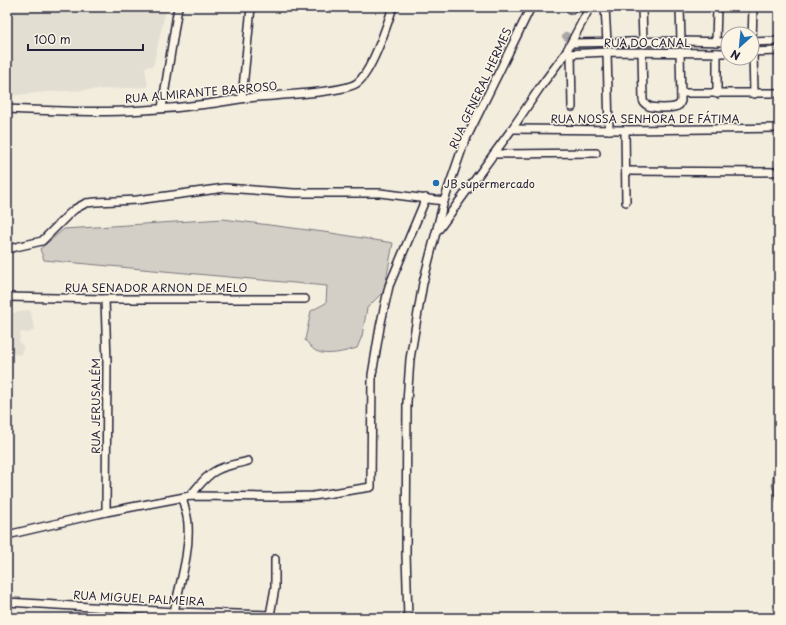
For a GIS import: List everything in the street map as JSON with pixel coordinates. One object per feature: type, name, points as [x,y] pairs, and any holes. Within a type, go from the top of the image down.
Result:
[{"type":"street","points":[[162,108],[178,7]]},
{"type":"street","points":[[242,98],[251,7]]},
{"type":"street","name":"RUA ALMIRANTE BARROSO","points":[[7,108],[83,111],[143,110],[206,104],[242,98],[327,91],[349,86],[356,84],[367,70],[375,54],[393,7]]},
{"type":"street","name":"RUA GENERAL HERMES","points":[[408,618],[406,554],[406,454],[409,373],[423,283],[444,204],[464,143],[531,7]]},
{"type":"street","points":[[437,232],[512,129],[541,86],[568,54],[580,24],[590,7]]},
{"type":"street","points":[[605,7],[607,42]]},
{"type":"street","points":[[642,7],[643,41]]},
{"type":"street","points":[[680,7],[681,41]]},
{"type":"street","points":[[716,7],[716,42]]},
{"type":"street","points":[[752,26],[753,7]]},
{"type":"street","name":"RUA DO CANAL","points":[[572,43],[643,41],[720,42]]},
{"type":"street","points":[[760,42],[779,41]]},
{"type":"street","points":[[760,52],[779,51]]},
{"type":"street","points":[[607,52],[609,130]]},
{"type":"street","name":"RUA DO CANAL","points":[[568,54],[607,52],[717,53]]},
{"type":"street","points":[[642,52],[643,100],[646,105],[653,107],[673,108],[681,103],[680,52]]},
{"type":"street","points":[[717,53],[717,94]]},
{"type":"street","points":[[568,54],[572,108]]},
{"type":"street","points":[[753,66],[754,94]]},
{"type":"street","points":[[681,93],[779,93]]},
{"type":"street","name":"RUA NOSSA SENHORA DE FÁTIMA","points":[[512,129],[626,130],[779,128]]},
{"type":"street","points":[[626,130],[626,202]]},
{"type":"street","points":[[494,154],[596,153]]},
{"type":"street","points":[[626,171],[779,172]]},
{"type":"street","points":[[7,249],[42,241],[69,214],[86,203],[137,200],[225,188],[294,194],[372,192],[426,198],[455,209]]},
{"type":"street","points":[[7,535],[106,512],[190,496],[313,496],[371,487],[372,375],[380,327],[389,286],[426,198]]},
{"type":"street","name":"RUA SENADOR ARNON DE MELO","points":[[7,297],[105,299],[304,299]]},
{"type":"street","name":"RUA JERUSALÉM","points":[[105,299],[107,362],[106,512]]},
{"type":"street","points":[[190,496],[214,471],[248,461]]},
{"type":"street","points":[[173,615],[187,551],[188,538],[188,523],[182,498]]},
{"type":"street","name":"RUA MIGUEL PALMEIRA","points":[[7,602],[173,615],[270,615],[275,588],[275,559]]},
{"type":"shaded area","points":[[7,7],[145,7],[166,9],[153,66],[145,67],[148,87],[47,92],[7,96]]},
{"type":"shaded area","points":[[223,219],[331,233],[393,243],[384,291],[367,308],[362,336],[357,348],[337,353],[321,353],[313,349],[305,340],[311,311],[326,303],[327,286],[44,260],[40,249],[64,229]]},
{"type":"shaded area","points":[[30,310],[35,329],[29,333],[21,332],[19,341],[24,348],[20,355],[7,353],[7,314]]},
{"type":"shaded area","points":[[779,428],[779,510],[772,485]]},
{"type":"waterway","points":[[566,36],[571,39]]},
{"type":"place","name":"JB supermercado","points":[[436,183]]}]
